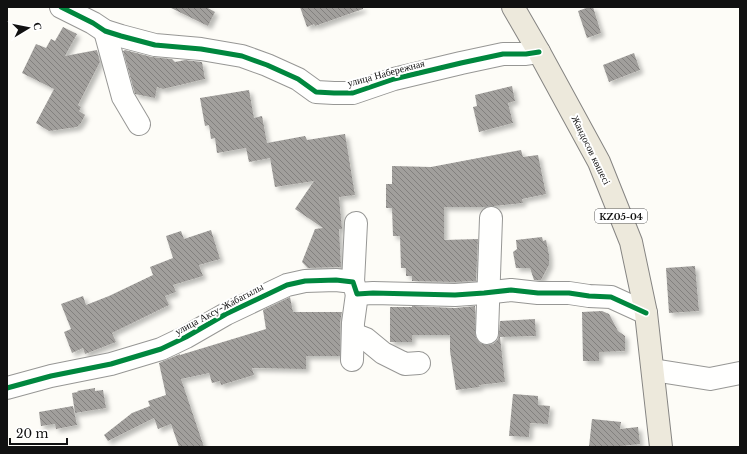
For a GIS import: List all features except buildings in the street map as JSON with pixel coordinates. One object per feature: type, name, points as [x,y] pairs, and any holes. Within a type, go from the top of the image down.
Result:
[{"type":"main road","name":"Жандосов көшесі","points":[[513,7],[599,162],[631,242],[646,313],[661,447]]},
{"type":"street","name":"улица Набережная","points":[[61,7],[93,23],[105,31],[155,44],[201,49],[242,56],[298,79],[316,92],[334,94],[353,93],[394,79],[503,54],[526,54],[539,52]]},
{"type":"street","points":[[105,31],[123,97],[139,124]]},
{"type":"street","points":[[487,333],[491,218]]},
{"type":"street","points":[[352,360],[356,223]]},
{"type":"street","name":"улица Аксу-Жабагылы","points":[[7,388],[51,376],[111,364],[161,349],[186,337],[226,314],[287,285],[305,281],[336,280],[355,288],[373,293],[455,295],[511,290],[538,293],[569,293],[611,297],[646,313]]},
{"type":"street","points":[[353,334],[366,339],[383,353],[405,364],[419,363]]},
{"type":"street","points":[[653,370],[710,379],[740,373]]},
{"type":"cycle path","points":[[61,7],[93,23],[105,31],[121,36],[155,45],[201,49],[242,56],[298,79],[316,92],[353,93],[394,79],[461,63],[503,54],[526,54],[539,52]]},
{"type":"cycle path","points":[[7,388],[51,376],[111,364],[161,349],[186,337],[226,314],[287,285],[305,281],[336,280],[353,282],[357,294],[455,295],[511,290],[538,293],[569,293],[611,297],[646,313]]}]
